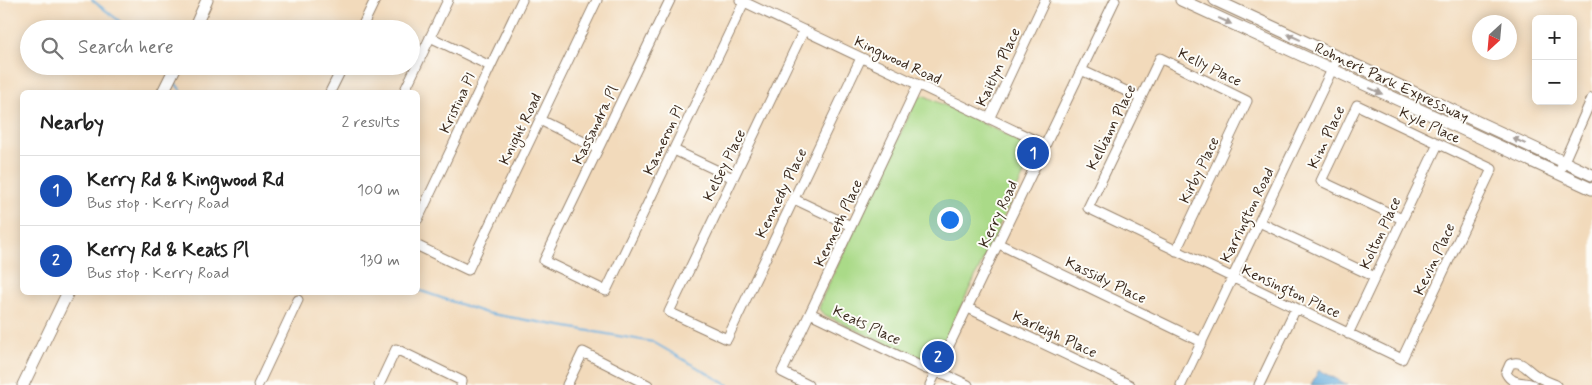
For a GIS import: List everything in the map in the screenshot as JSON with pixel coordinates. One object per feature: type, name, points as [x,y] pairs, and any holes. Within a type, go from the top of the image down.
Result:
[{"type":"main road","points":[[198,20],[207,0]]},
{"type":"main road","name":"Rohnert Park Expressway","points":[[1181,0],[1592,189]]},
{"type":"main road","name":"Rohnert Park Expressway","points":[[1215,0],[1562,165],[1592,175]]},
{"type":"main road","points":[[164,90],[172,75]]},
{"type":"main road","points":[[24,385],[67,295]]},
{"type":"street","points":[[365,20],[375,0]]},
{"type":"street","points":[[420,58],[448,0]]},
{"type":"street","name":"Kristina Pl","points":[[420,215],[522,0]]},
{"type":"street","name":"Knight Road","points":[[420,247],[468,270],[597,0]]},
{"type":"street","name":"Kassandra Pl","points":[[606,291],[544,261],[670,0]]},
{"type":"street","name":"Kaitlyn Place","points":[[989,118],[1045,0]]},
{"type":"street","name":"Kerry Road","points":[[930,385],[1115,0]]},
{"type":"street","name":"Kingwood Road","points":[[742,1],[1045,145]]},
{"type":"street","name":"Kameron Pl","points":[[606,291],[674,150],[742,1]]},
{"type":"street","name":"Kelsey Place","points":[[727,339],[669,312],[804,30]]},
{"type":"street","points":[[430,37],[490,66]]},
{"type":"street","name":"Karrington Road","points":[[1181,385],[1338,57]]},
{"type":"street","name":"Kennedy Place","points":[[727,339],[861,58]]},
{"type":"street","name":"Kelliann Place","points":[[1088,208],[1160,58]]},
{"type":"street","name":"Kelly Place","points":[[1160,58],[1247,101]]},
{"type":"street","points":[[1081,70],[1141,98]]},
{"type":"street","points":[[331,90],[338,75]]},
{"type":"street","points":[[405,90],[412,75]]},
{"type":"street","name":"Kenneth Place","points":[[808,385],[782,372],[918,85]]},
{"type":"street","points":[[1562,165],[1588,116],[1592,98]]},
{"type":"street","name":"Kirby Place","points":[[1176,251],[1247,101]]},
{"type":"street","name":"Kyle Place","points":[[1357,106],[1492,170]]},
{"type":"street","name":"Kim Place","points":[[1357,106],[1321,181],[1402,219]]},
{"type":"street","points":[[540,120],[598,149]]},
{"type":"street","name":"Kolton Place","points":[[1348,334],[1438,144]]},
{"type":"street","points":[[674,150],[733,178]]},
{"type":"street","name":"Kevin Place","points":[[1402,360],[1492,170]]},
{"type":"street","points":[[794,199],[851,226]]},
{"type":"street","name":"Kensington Place","points":[[1088,208],[1402,360]]},
{"type":"street","points":[[1259,222],[1375,277]]},
{"type":"street","name":"Kassidy Place","points":[[999,244],[1202,342]]},
{"type":"street","points":[[258,385],[298,300]]},
{"type":"street","name":"Karleigh Place","points":[[968,308],[1130,385]]},
{"type":"street","points":[[1259,385],[1296,308]]},
{"type":"street","name":"Keats Place","points":[[810,313],[926,369],[968,385]]},
{"type":"street","points":[[379,385],[396,349],[461,383]]},
{"type":"street","points":[[567,385],[583,352],[648,385]]},
{"type":"street","points":[[1533,385],[1513,381],[1508,378],[1506,373],[1510,364],[1514,362],[1520,363],[1534,375],[1556,385]]},
{"type":"green space","points":[[923,95],[1022,142],[1025,141],[1035,150],[1033,159],[998,228],[999,231],[989,253],[986,254],[939,352],[938,360],[929,365],[823,314],[819,309],[823,296],[917,99]]},
{"type":"water","points":[[1319,370],[1348,385],[1311,385]]},
{"type":"waterway","points":[[92,0],[118,20]]},
{"type":"waterway","points":[[176,84],[180,90]]},
{"type":"waterway","points":[[420,291],[486,313],[653,342],[728,385]]},
{"type":"place","name":"Kerry Rd & Kingwood Rd","points":[[1033,153]]},
{"type":"place","name":"Kerry Rd & Keats Pl","points":[[938,357]]}]
